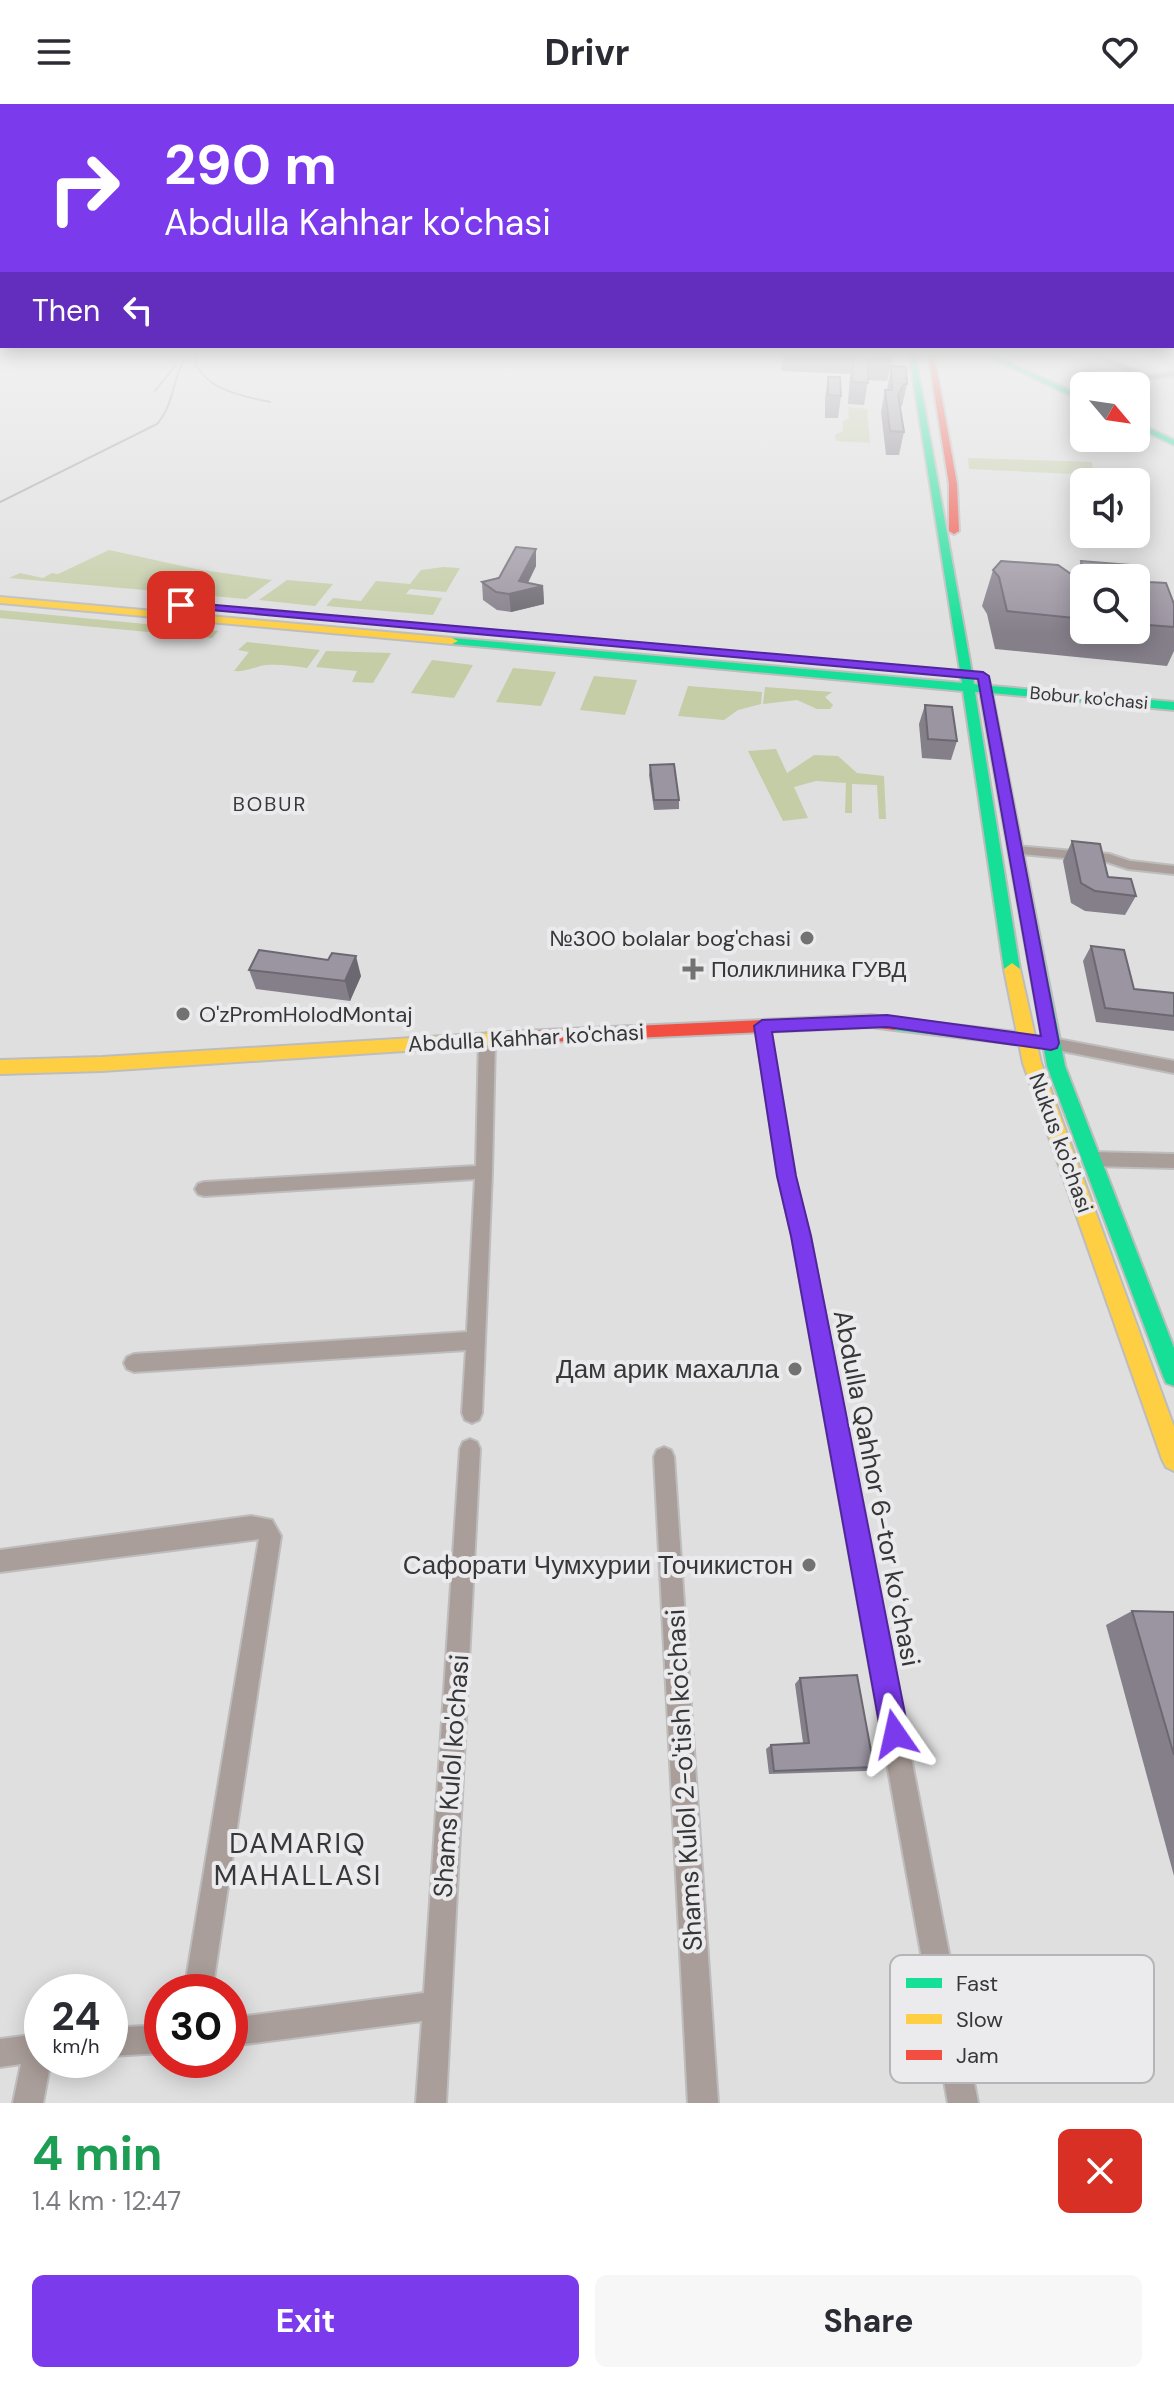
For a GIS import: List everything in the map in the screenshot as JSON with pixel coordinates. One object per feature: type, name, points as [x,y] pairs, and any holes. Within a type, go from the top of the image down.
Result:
[{"type":"main road","points":[[919,447],[924,482],[947,539]]},
{"type":"main road","points":[[931,447],[975,681]]},
{"type":"main road","points":[[947,447],[953,484],[947,539]]},
{"type":"main road","name":"Bobur ko'chasi","points":[[0,589],[545,643]]},
{"type":"main road","name":"Bobur ko'chasi","points":[[0,600],[975,681],[1174,693]]},
{"type":"main road","name":"Bobur ko'chasi","points":[[975,681],[1174,706]]},
{"type":"main road","name":"Nukus ko'chasi","points":[[975,681],[1015,850],[1051,1043],[1091,1159],[1174,1376]]},
{"type":"main road","name":"Nukus ko'chasi","points":[[975,681],[1017,1009],[1174,1459]]},
{"type":"main road","name":"Abdulla Kahhar ko'chasi","points":[[0,1067],[102,1064],[487,1039],[887,1021],[1025,1039]]},
{"type":"street","points":[[1015,850],[1109,858],[1128,865],[1174,870]]},
{"type":"street","name":"Abdulla Qahhor 6-tor koʻchasi","points":[[762,1026],[786,1176],[801,1236],[935,1955]]},
{"type":"street","points":[[472,1413],[487,1039]]},
{"type":"street","name":"Abdulla Kahhar ko'chasi","points":[[1025,1039],[1174,1067]]},
{"type":"street","points":[[1091,1159],[1174,1161]]},
{"type":"street","points":[[204,1189],[484,1172]]},
{"type":"street","points":[[134,1363],[476,1340]]},
{"type":"street","name":"Shams Kulol ko'chasi","points":[[431,2103],[434,2006],[459,1671],[470,1449]]},
{"type":"street","name":"Shams Kulol 2-o'tish ko'chasi","points":[[664,1457],[703,2103]]},
{"type":"street","points":[[0,1561],[251,1527],[264,1528],[270,1536],[201,1974]]},
{"type":"street","points":[[248,2030],[434,2006]]},
{"type":"street","points":[[0,2053],[24,2050]]},
{"type":"street","points":[[28,2103],[34,2078]]},
{"type":"street","name":"Abdulla Qahhor 6-tor koʻchasi","points":[[959,2083],[963,2103]]},
{"type":"green space","points":[[968,458],[1092,462],[1092,468],[1070,468],[1070,474],[969,469]]},
{"type":"green space","points":[[109,550],[196,569],[272,580],[246,599],[9,578],[20,573],[43,578],[52,573],[58,574]]},
{"type":"green space","points":[[460,568],[446,592],[410,589],[406,594],[442,598],[433,615],[326,606],[333,598],[361,601],[376,581],[410,584],[421,570]]},
{"type":"green space","points":[[287,580],[333,584],[315,606],[259,600]]},
{"type":"green space","points":[[0,610],[218,631],[212,638],[0,618]]},
{"type":"green space","points":[[247,642],[320,650],[307,668],[271,665],[234,671],[249,652],[238,650]]},
{"type":"green space","points":[[326,651],[391,653],[373,683],[352,682],[357,671],[316,667]]},
{"type":"green space","points":[[432,660],[473,665],[454,698],[411,693]]},
{"type":"green space","points":[[513,668],[556,672],[541,706],[496,702]]},
{"type":"green space","points":[[594,676],[637,680],[625,715],[580,710]]},
{"type":"green space","points":[[688,686],[762,692],[761,704],[738,710],[724,720],[678,716]]},
{"type":"green space","points":[[765,687],[832,692],[825,697],[833,705],[830,709],[817,709],[797,700],[763,704]]},
{"type":"green space","points":[[776,749],[787,773],[814,755],[838,756],[857,773],[884,776],[886,819],[879,819],[877,785],[852,784],[852,813],[845,813],[846,783],[816,781],[794,787],[808,818],[783,821],[748,751]]},
{"type":"building","points":[[516,547],[536,549],[519,581],[543,586],[509,594],[496,592],[482,582],[499,578]]},
{"type":"building","points":[[1001,561],[1058,565],[1070,573],[1070,618],[1007,611],[999,577],[993,570]]},
{"type":"building","points":[[1081,561],[1118,564],[1082,564]]},
{"type":"building","points":[[1150,582],[1166,583],[1174,604],[1174,627],[1150,625]]},
{"type":"building","points":[[925,705],[952,707],[957,741],[928,739]]},
{"type":"building","points":[[674,764],[679,800],[654,800],[650,765]]},
{"type":"building","points":[[1072,841],[1100,844],[1108,877],[1131,879],[1136,896],[1095,891],[1081,883]]},
{"type":"building","points":[[1091,946],[1124,950],[1134,989],[1174,993],[1174,1016],[1105,1008]]},
{"type":"building","points":[[259,950],[328,960],[332,953],[356,956],[345,981],[249,970]]},
{"type":"building","points":[[1132,1611],[1174,1612],[1174,1755]]},
{"type":"building","points":[[857,1675],[874,1767],[774,1771],[771,1745],[809,1743],[800,1678]]},
{"type":"railway","points":[[0,502],[110,447]]},
{"type":"traffic: fast","points":[[928,447],[992,829],[1012,969]]},
{"type":"traffic: fast","points":[[452,641],[1174,706]]},
{"type":"traffic: fast","points":[[984,680],[1056,1066],[1174,1376]]},
{"type":"traffic: fast","points":[[894,1024],[1025,1039]]},
{"type":"traffic: slow","points":[[0,600],[452,641]]},
{"type":"traffic: slow","points":[[1012,969],[1032,1063],[1174,1459]]},
{"type":"traffic: slow","points":[[0,1067],[102,1064],[525,1037]]},
{"type":"traffic: jam","points":[[947,447],[953,484],[954,531]]},
{"type":"traffic: jam","points":[[525,1037],[871,1021],[894,1024]]},
{"type":"place","name":"№300 bolalar bog'chasi","points":[[807,938]]},
{"type":"place","name":"Поликлиника ГУВД","points":[[693,969]]},
{"type":"place","name":"O'zPromHolodMontaj","points":[[183,1014]]},
{"type":"place","name":"Дам арик махалла","points":[[795,1369]]},
{"type":"place","name":"Сафорати Чумхурии Точикистон","points":[[809,1565]]},
{"type":"district","name":"BOBUR","points":[[270,804]]},
{"type":"district","name":"DAMARIQ MAHALLASI","points":[[298,1859]]},
{"type":"route","points":[[181,605],[983,676],[1051,1043],[887,1021],[762,1026],[786,1176],[801,1236],[895,1734]]}]
